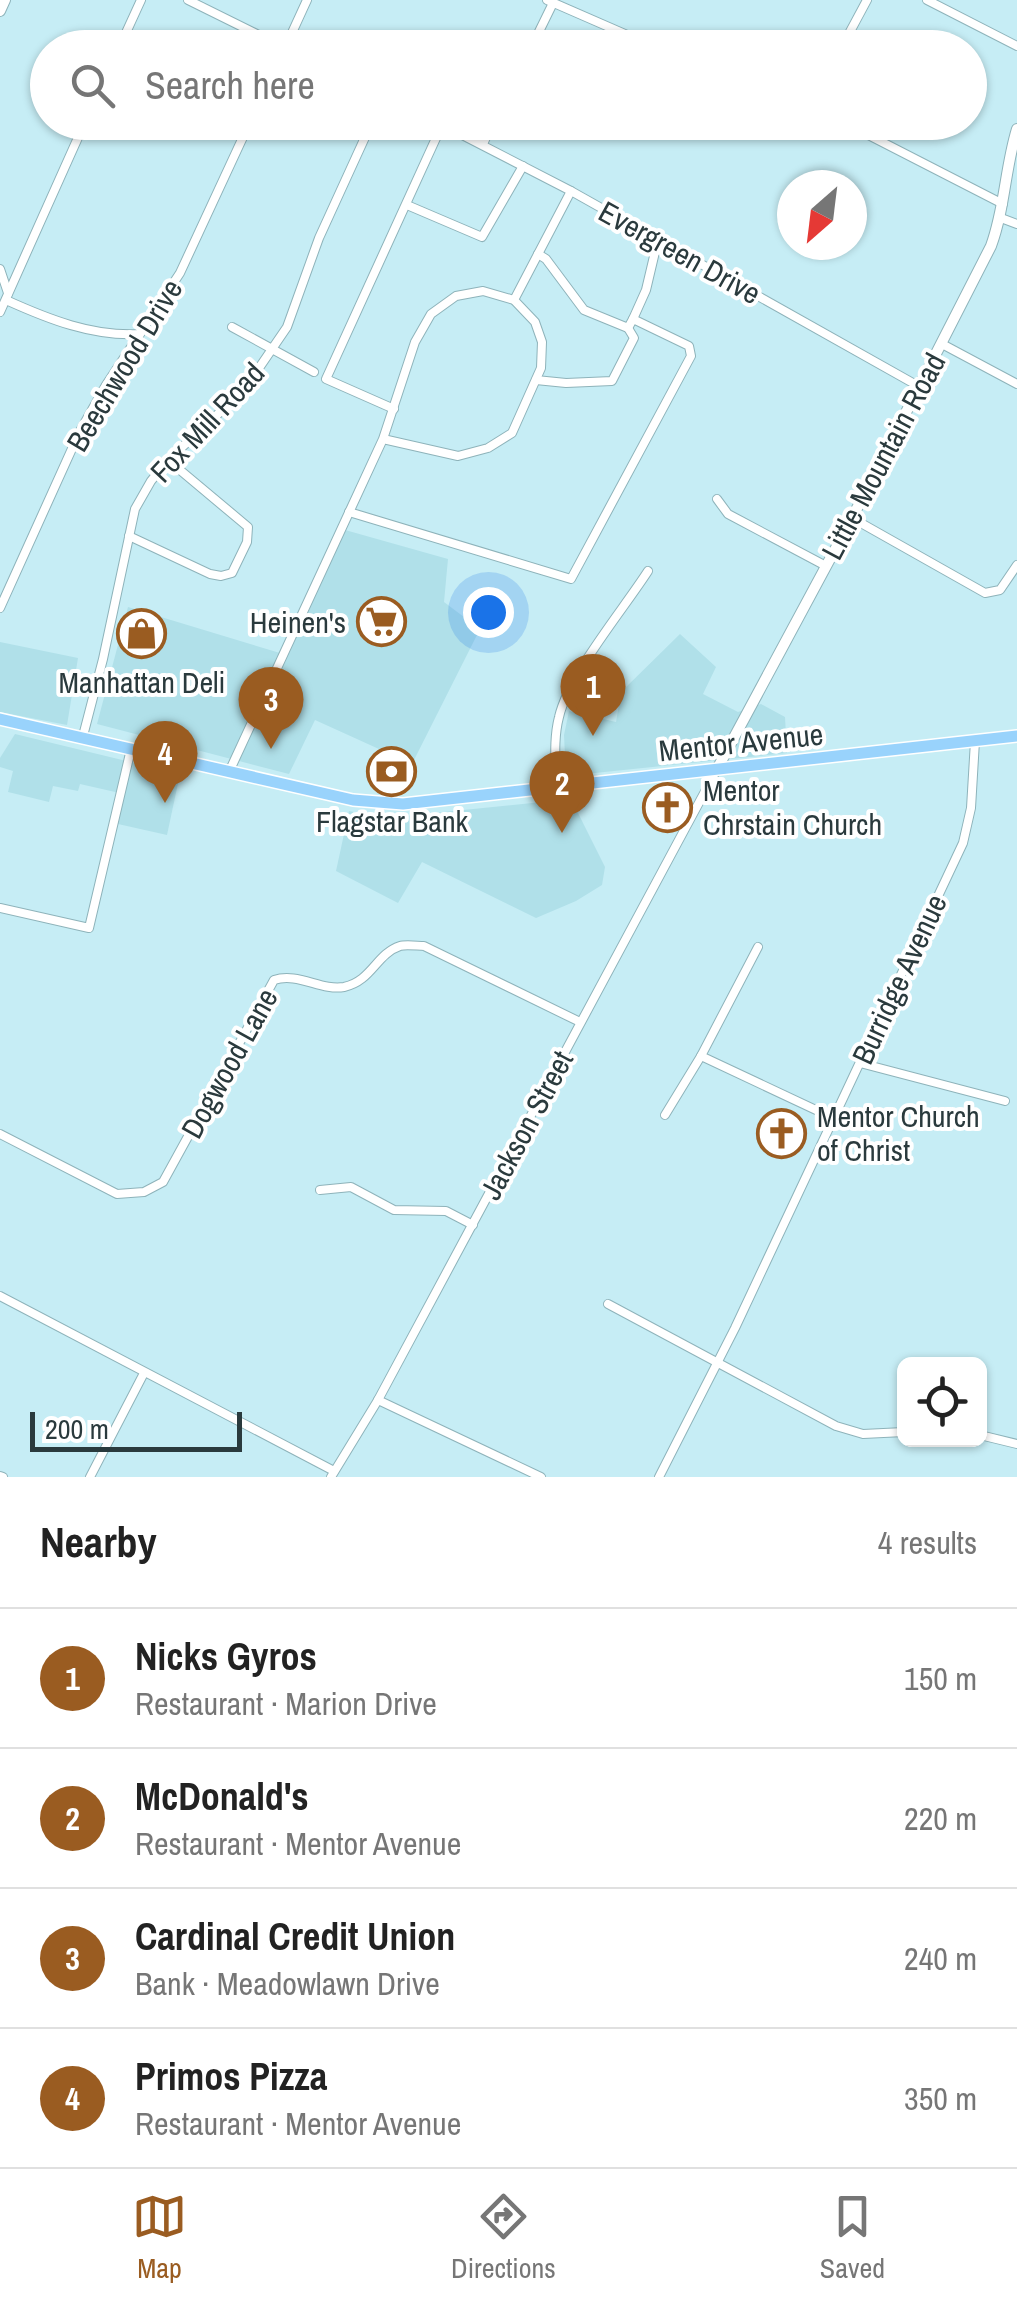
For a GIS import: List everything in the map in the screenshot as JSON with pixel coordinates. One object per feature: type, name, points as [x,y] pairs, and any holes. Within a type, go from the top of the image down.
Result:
[{"type":"main road","name":"Mentor Avenue","points":[[0,719],[378,803],[420,803],[1017,736]]},
{"type":"street","points":[[0,12],[5,0]]},
{"type":"street","points":[[127,30],[141,0]]},
{"type":"street","points":[[188,0],[249,30]]},
{"type":"street","points":[[293,30],[307,0]]},
{"type":"street","points":[[850,30],[866,0]]},
{"type":"street","points":[[928,0],[986,30]]},
{"type":"street","points":[[538,30],[550,2],[615,30]]},
{"type":"street","points":[[987,30],[1017,46]]},
{"type":"street","name":"Little Mountain Road","points":[[716,771],[992,246],[1017,130]]},
{"type":"street","points":[[0,312],[77,140]]},
{"type":"street","name":"Beechwood Drive","points":[[0,608],[70,452],[125,356],[180,273],[242,140]]},
{"type":"street","name":"Fox Mill Road","points":[[82,736],[142,495],[168,460],[244,390],[287,327],[319,238],[364,140]]},
{"type":"street","points":[[394,409],[326,378],[433,140]]},
{"type":"street","name":"Evergreen Drive","points":[[474,140],[920,387]]},
{"type":"street","points":[[483,144],[485,140]]},
{"type":"street","points":[[878,140],[1004,204]]},
{"type":"street","points":[[407,205],[482,237],[523,166]]},
{"type":"street","points":[[514,300],[572,191]]},
{"type":"street","points":[[1001,218],[1017,224]]},
{"type":"street","points":[[628,328],[646,290],[661,242]]},
{"type":"street","points":[[536,380],[612,381],[634,338],[628,328],[584,310],[546,259],[538,254]]},
{"type":"street","points":[[0,269],[7,296],[53,320],[115,335],[140,334]]},
{"type":"street","points":[[229,772],[383,439],[416,342],[431,314],[456,296],[483,290],[514,300],[535,322],[542,342],[541,368],[512,433],[488,448],[458,456],[383,439]]},
{"type":"street","points":[[348,512],[571,579],[691,356],[688,346],[632,318]]},
{"type":"street","points":[[232,327],[314,372]]},
{"type":"street","points":[[115,335],[125,356]]},
{"type":"street","points":[[942,344],[1017,384]]},
{"type":"street","points":[[129,536],[210,574],[222,576],[232,572],[247,542],[248,528],[168,460]]},
{"type":"street","points":[[717,499],[728,514],[826,566]]},
{"type":"street","points":[[852,518],[985,592],[1000,590],[1017,565]]},
{"type":"street","points":[[556,787],[556,736],[561,708],[648,571]]},
{"type":"street","name":"Burridge Avenue","points":[[659,1477],[717,1363],[963,843],[971,808],[975,741]]},
{"type":"street","points":[[0,908],[88,928],[132,749]]},
{"type":"street","name":"Jackson Street","points":[[332,1474],[378,1400],[716,771]]},
{"type":"street","name":"Dogwood Lane","points":[[0,1134],[117,1194],[144,1192],[163,1182],[274,980],[300,978],[339,988],[364,980],[400,946],[424,946],[580,1022]]},
{"type":"street","points":[[665,1115],[758,947]]},
{"type":"street","points":[[701,1056],[833,1118]]},
{"type":"street","points":[[860,1063],[1006,1101]]},
{"type":"street","points":[[320,1190],[351,1187],[394,1210],[446,1211],[473,1225]]},
{"type":"street","points":[[0,1296],[332,1474]]},
{"type":"street","points":[[608,1304],[844,1430],[897,1432]]},
{"type":"street","points":[[90,1477],[144,1373]]},
{"type":"street","points":[[378,1400],[541,1477]]},
{"type":"street","points":[[987,1437],[1017,1444]]},
{"type":"shaded area","points":[[338,528],[448,559],[444,602],[480,629],[412,764],[315,720],[289,774],[97,724],[128,607],[280,653]]},
{"type":"shaded area","points":[[680,634],[716,667],[703,694],[738,712],[761,704],[785,717],[787,753],[566,776],[564,735],[569,711],[616,722],[621,692]]},
{"type":"shaded area","points":[[0,642],[78,658],[67,725],[0,712]]},
{"type":"shaded area","points":[[15,734],[180,774],[167,835],[118,824],[124,794],[80,784],[78,791],[53,786],[49,802],[8,792],[13,771],[0,767],[0,758]]},
{"type":"shaded area","points":[[571,799],[605,867],[602,885],[536,918],[422,862],[398,903],[336,871],[349,811],[385,818]]},
{"type":"place","name":"Heinen's","points":[[381,622]]},
{"type":"place","name":"Manhattan Deli","points":[[142,633]]},
{"type":"place","name":"Nicks Gyros","points":[[593,736]]},
{"type":"place","name":"Cardinal Credit Union","points":[[271,749]]},
{"type":"place","name":"Flagstar Bank","points":[[392,772]]},
{"type":"place","name":"Primos Pizza","points":[[165,803]]},
{"type":"place","name":"Mentor Chrstain Church","points":[[668,807]]},
{"type":"place","name":"McDonald's","points":[[562,833]]},
{"type":"place","name":"Mentor Church of Christ","points":[[782,1133]]}]
